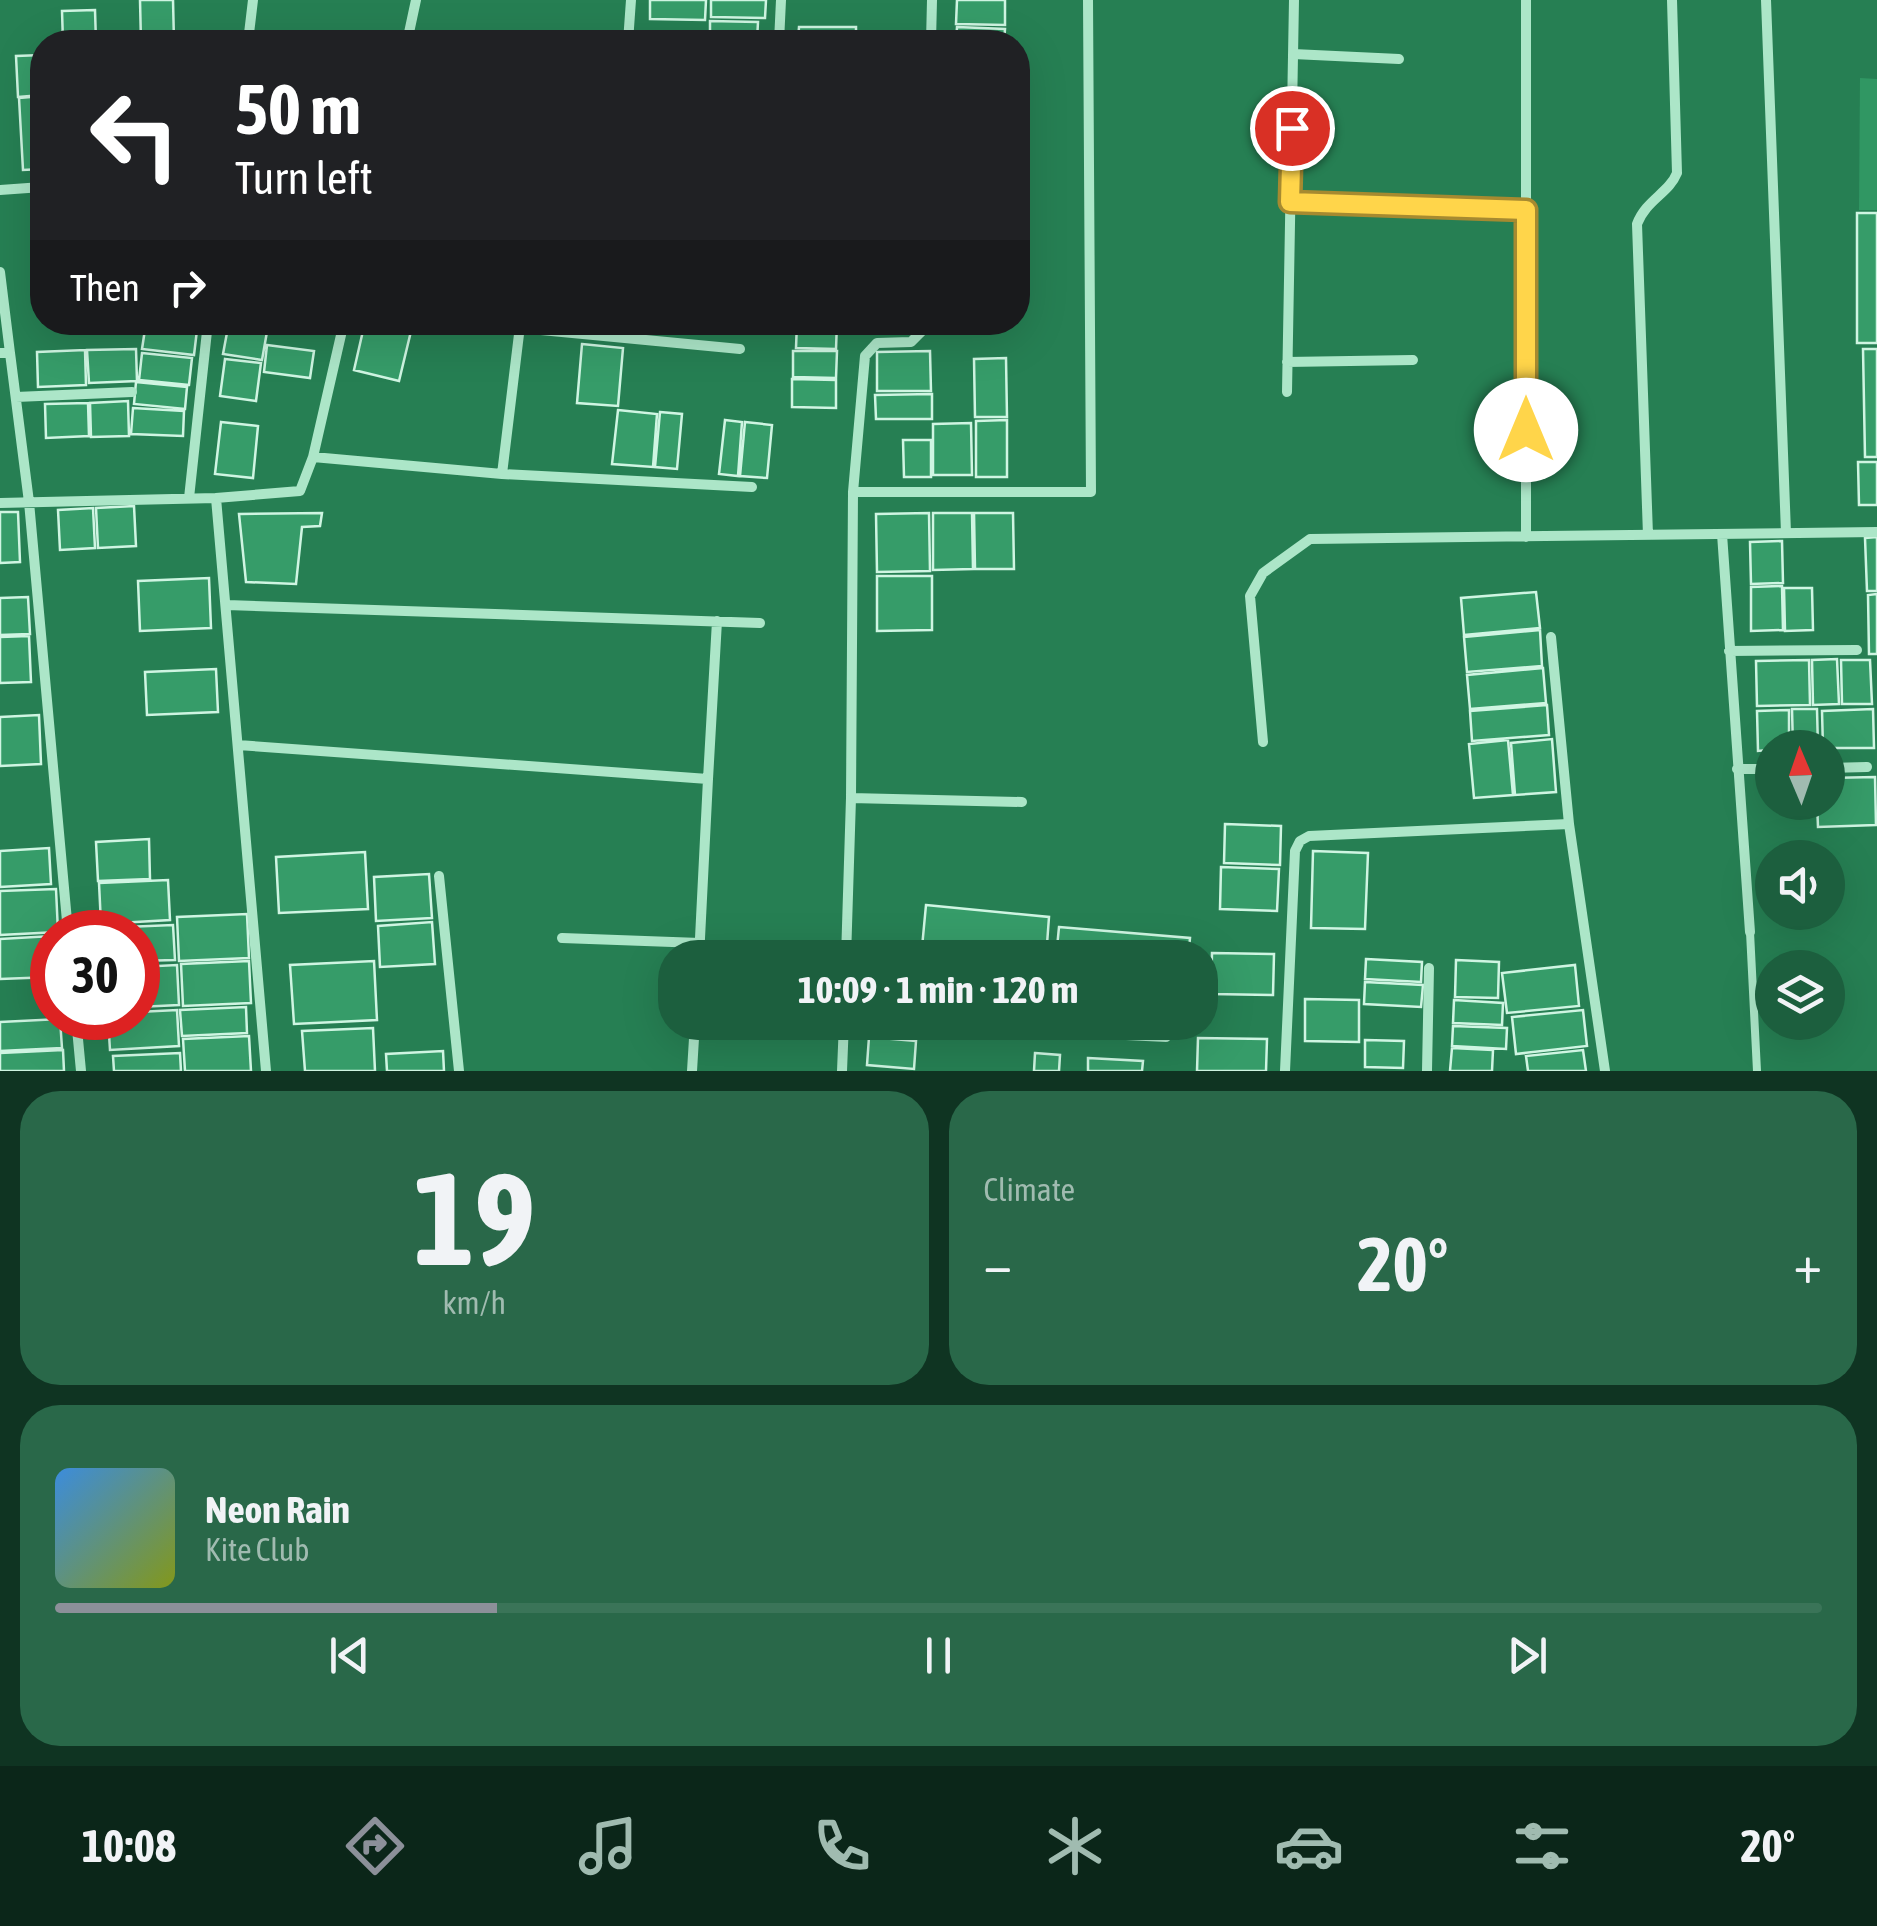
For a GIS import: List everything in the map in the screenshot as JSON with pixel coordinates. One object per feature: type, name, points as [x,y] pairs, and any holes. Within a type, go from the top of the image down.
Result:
[{"type":"street","points":[[250,30],[254,0]]},
{"type":"street","points":[[409,30],[416,0]]},
{"type":"street","points":[[629,30],[631,0]]},
{"type":"street","points":[[780,30],[781,0]]},
{"type":"street","points":[[931,30],[932,0]]},
{"type":"street","points":[[853,492],[1091,492],[1088,0]]},
{"type":"street","points":[[1287,392],[1294,0]]},
{"type":"street","points":[[1526,0],[1526,536]]},
{"type":"street","points":[[1648,535],[1636,224],[1642,210],[1678,173],[1672,0]]},
{"type":"street","points":[[1766,0],[1786,533]]},
{"type":"street","points":[[1293,54],[1399,59]]},
{"type":"street","points":[[0,190],[30,188]]},
{"type":"street","points":[[1290,202],[1526,210]]},
{"type":"street","points":[[0,272],[5,353],[16,397],[29,502],[66,910]]},
{"type":"street","points":[[189,498],[207,335]]},
{"type":"street","points":[[0,504],[300,492],[313,457],[341,335]]},
{"type":"street","points":[[502,474],[519,335]]},
{"type":"street","points":[[612,335],[740,349]]},
{"type":"street","points":[[847,940],[852,798],[853,492],[865,356],[877,344],[910,342],[918,335]]},
{"type":"street","points":[[1287,362],[1412,360]]},
{"type":"street","points":[[16,397],[132,392]]},
{"type":"street","points":[[313,457],[502,474],[752,486]]},
{"type":"street","points":[[216,498],[266,1071]]},
{"type":"street","points":[[1264,742],[1250,596],[1263,573],[1310,539],[1877,532]]},
{"type":"street","points":[[1722,534],[1750,932]]},
{"type":"street","points":[[227,605],[760,623]]},
{"type":"street","points":[[700,940],[717,621]]},
{"type":"street","points":[[1550,637],[1569,824],[1604,1071]]},
{"type":"street","points":[[1729,651],[1858,650]]},
{"type":"street","points":[[238,745],[708,779]]},
{"type":"street","points":[[1845,768],[1867,768]]},
{"type":"street","points":[[1737,769],[1755,769]]},
{"type":"street","points":[[852,798],[1022,802]]},
{"type":"street","points":[[1285,1071],[1295,850],[1300,840],[1309,836],[1569,824]]},
{"type":"street","points":[[438,876],[459,1071]]},
{"type":"street","points":[[562,938],[658,941]]},
{"type":"street","points":[[1427,1071],[1429,968]]},
{"type":"street","points":[[78,1040],[81,1071]]},
{"type":"street","points":[[692,1071],[694,1040]]},
{"type":"street","points":[[842,1071],[843,1040]]},
{"type":"lane","points":[[1750,932],[1756,1071]]},
{"type":"green space","points":[[1860,78],[1877,79],[1877,210],[1859,210]]},
{"type":"building","points":[[140,0],[173,0],[174,30],[141,30]]},
{"type":"building","points":[[650,0],[706,0],[705,20],[650,19]]},
{"type":"building","points":[[711,0],[766,0],[765,18],[711,17]]},
{"type":"building","points":[[957,0],[1005,0],[1005,25],[956,24]]},
{"type":"building","points":[[95,10],[96,30],[63,30],[62,11]]},
{"type":"building","points":[[710,21],[758,22],[758,30],[710,30]]},
{"type":"building","points":[[799,27],[856,27],[856,30],[799,30]]},
{"type":"building","points":[[957,27],[1005,29],[1005,30],[957,30]]},
{"type":"building","points":[[30,55],[30,96],[18,97],[16,56]]},
{"type":"building","points":[[30,97],[30,170],[23,170],[19,98]]},
{"type":"building","points":[[1857,213],[1877,213],[1877,343],[1857,343]]},
{"type":"building","points":[[144,335],[196,335],[194,355],[142,349]]},
{"type":"building","points":[[227,335],[266,335],[262,360],[223,354]]},
{"type":"building","points":[[362,335],[410,335],[399,381],[354,370]]},
{"type":"building","points":[[796,335],[837,335],[836,349],[796,348]]},
{"type":"building","points":[[582,344],[623,348],[618,406],[577,403]]},
{"type":"building","points":[[267,345],[314,351],[310,378],[264,372]]},
{"type":"building","points":[[136,349],[137,381],[89,383],[87,350]]},
{"type":"building","points":[[1863,349],[1877,349],[1877,457],[1865,457]]},
{"type":"building","points":[[85,350],[86,385],[38,387],[37,352]]},
{"type":"building","points":[[793,351],[837,351],[836,378],[793,377]]},
{"type":"building","points":[[930,351],[931,391],[877,391],[877,352]]},
{"type":"building","points":[[142,353],[192,358],[189,385],[139,380]]},
{"type":"building","points":[[1006,358],[1007,417],[975,417],[974,359]]},
{"type":"building","points":[[225,359],[261,363],[256,401],[220,396]]},
{"type":"building","points":[[792,379],[836,380],[836,408],[792,407]]},
{"type":"building","points":[[136,382],[187,387],[185,409],[134,404]]},
{"type":"building","points":[[932,394],[932,419],[876,419],[875,395]]},
{"type":"building","points":[[128,401],[129,436],[91,437],[90,403]]},
{"type":"building","points":[[88,403],[89,436],[46,438],[45,404]]},
{"type":"building","points":[[133,408],[184,411],[183,436],[131,434]]},
{"type":"building","points":[[618,410],[657,414],[653,467],[612,464]]},
{"type":"building","points":[[660,412],[682,414],[677,469],[655,467]]},
{"type":"building","points":[[725,420],[742,422],[738,476],[719,474]]},
{"type":"building","points":[[1007,420],[1007,477],[976,477],[976,421]]},
{"type":"building","points":[[221,422],[258,426],[253,478],[215,474]]},
{"type":"building","points":[[745,422],[772,425],[767,478],[740,476]]},
{"type":"building","points":[[971,423],[972,475],[933,475],[933,424]]},
{"type":"building","points":[[903,440],[931,440],[931,477],[904,477]]},
{"type":"building","points":[[1858,462],[1877,462],[1877,505],[1859,505]]},
{"type":"building","points":[[134,506],[136,546],[98,548],[96,508]]},
{"type":"building","points":[[93,508],[95,548],[60,550],[58,510]]},
{"type":"building","points":[[0,512],[18,512],[20,562],[0,563]]},
{"type":"building","points":[[322,513],[320,526],[302,527],[296,584],[246,582],[239,514]]},
{"type":"building","points":[[929,513],[930,571],[877,572],[876,514]]},
{"type":"building","points":[[933,513],[972,513],[973,569],[933,570]]},
{"type":"building","points":[[974,513],[1013,513],[1014,569],[975,569]]},
{"type":"building","points":[[1877,537],[1877,591],[1867,591],[1865,538]]},
{"type":"building","points":[[1782,541],[1783,583],[1751,584],[1750,542]]},
{"type":"building","points":[[877,576],[932,576],[932,630],[877,631]]},
{"type":"building","points":[[209,578],[211,628],[140,631],[138,581]]},
{"type":"building","points":[[1782,586],[1783,630],[1751,631],[1751,587]]},
{"type":"building","points":[[1784,588],[1812,588],[1813,630],[1785,631]]},
{"type":"building","points":[[1536,592],[1540,628],[1464,635],[1461,598]]},
{"type":"building","points":[[1877,594],[1877,654],[1869,654],[1868,595]]},
{"type":"building","points":[[28,597],[30,634],[0,635],[0,598]]},
{"type":"building","points":[[1540,630],[1542,666],[1467,672],[1464,637]]},
{"type":"building","points":[[29,636],[31,682],[0,683],[0,637]]},
{"type":"building","points":[[1837,659],[1839,704],[1813,705],[1812,660]]},
{"type":"building","points":[[1809,660],[1810,705],[1757,706],[1756,661]]},
{"type":"building","points":[[1841,660],[1870,660],[1872,704],[1842,704]]},
{"type":"building","points":[[1543,668],[1546,703],[1470,709],[1467,675]]},
{"type":"building","points":[[216,669],[218,712],[147,715],[145,672]]},
{"type":"building","points":[[1547,705],[1549,735],[1472,741],[1470,711]]},
{"type":"building","points":[[1792,709],[1817,709],[1818,730],[1793,730]]},
{"type":"building","points":[[1873,709],[1874,748],[1845,748],[1845,730],[1823,730],[1822,711]]},
{"type":"building","points":[[1789,710],[1789,730],[1757,730],[1757,711]]},
{"type":"building","points":[[39,715],[41,764],[0,766],[0,717]]},
{"type":"building","points":[[1552,739],[1556,792],[1515,795],[1511,743]]},
{"type":"building","points":[[1508,740],[1513,795],[1474,798],[1469,744]]},
{"type":"building","points":[[1875,777],[1876,825],[1818,827],[1818,820],[1845,820],[1845,778]]},
{"type":"building","points":[[1225,824],[1281,826],[1280,865],[1224,863]]},
{"type":"building","points":[[149,839],[150,879],[98,881],[96,842]]},
{"type":"building","points":[[49,848],[51,884],[0,887],[0,851]]},
{"type":"building","points":[[1313,851],[1368,853],[1365,929],[1311,928]]},
{"type":"building","points":[[365,852],[368,909],[279,913],[276,857]]},
{"type":"building","points":[[1221,867],[1279,869],[1277,911],[1220,909]]},
{"type":"building","points":[[429,874],[432,918],[376,921],[374,877]]},
{"type":"building","points":[[168,880],[170,920],[160,921],[160,910],[100,910],[99,883]]},
{"type":"building","points":[[56,889],[57,910],[30,910],[30,933],[0,935],[0,891]]},
{"type":"building","points":[[926,905],[1049,917],[1047,940],[923,940]]},
{"type":"building","points":[[247,914],[249,958],[179,961],[177,917]]},
{"type":"building","points":[[432,922],[435,964],[380,967],[378,926]]},
{"type":"building","points":[[173,925],[175,960],[160,960],[160,926]]},
{"type":"building","points":[[1059,927],[1190,938],[1190,940],[1058,940]]},
{"type":"building","points":[[30,937],[30,978],[0,979],[0,939]]},
{"type":"building","points":[[1218,953],[1274,954],[1273,995],[1218,994]]},
{"type":"building","points":[[1366,959],[1422,962],[1421,982],[1365,979]]},
{"type":"building","points":[[1456,960],[1499,962],[1498,998],[1455,997]]},
{"type":"building","points":[[249,961],[251,1003],[183,1006],[181,964]]},
{"type":"building","points":[[374,961],[377,1020],[294,1024],[290,965]]},
{"type":"building","points":[[177,965],[179,1005],[160,1006],[160,966]]},
{"type":"building","points":[[1575,965],[1579,1006],[1507,1013],[1502,973]]},
{"type":"building","points":[[1365,982],[1423,985],[1421,1007],[1364,1004]]},
{"type":"building","points":[[1305,999],[1359,1000],[1359,1042],[1305,1041]]},
{"type":"building","points":[[1454,1000],[1503,1003],[1502,1025],[1453,1023]]},
{"type":"building","points":[[246,1007],[247,1033],[182,1036],[180,1010]]},
{"type":"building","points":[[177,1010],[179,1046],[110,1050],[109,1040],[160,1040],[160,1011]]},
{"type":"building","points":[[1583,1010],[1587,1046],[1516,1054],[1512,1017]]},
{"type":"building","points":[[30,1020],[30,1040],[61,1040],[62,1048],[0,1051],[0,1022]]},
{"type":"building","points":[[1453,1026],[1507,1028],[1506,1049],[1452,1046]]},
{"type":"building","points":[[373,1028],[375,1071],[305,1071],[302,1031]]},
{"type":"building","points":[[249,1036],[251,1071],[185,1071],[183,1039]]},
{"type":"building","points":[[1267,1039],[1266,1071],[1197,1071],[1198,1040]]},
{"type":"building","points":[[869,1040],[916,1041],[914,1069],[867,1065]]},
{"type":"building","points":[[1365,1040],[1404,1041],[1403,1068],[1365,1067]]},
{"type":"building","points":[[1452,1048],[1493,1050],[1492,1071],[1450,1071]]},
{"type":"building","points":[[63,1050],[64,1071],[0,1071],[0,1053]]},
{"type":"building","points":[[1583,1050],[1586,1071],[1528,1071],[1526,1056]]},
{"type":"building","points":[[443,1051],[444,1071],[387,1071],[386,1054]]},
{"type":"building","points":[[180,1053],[181,1071],[114,1071],[113,1056]]},
{"type":"building","points":[[1035,1053],[1060,1055],[1059,1071],[1034,1071]]},
{"type":"building","points":[[1088,1058],[1143,1061],[1142,1071],[1088,1071]]},
{"type":"route","points":[[1292,128],[1290,202],[1526,210],[1526,430]]}]
